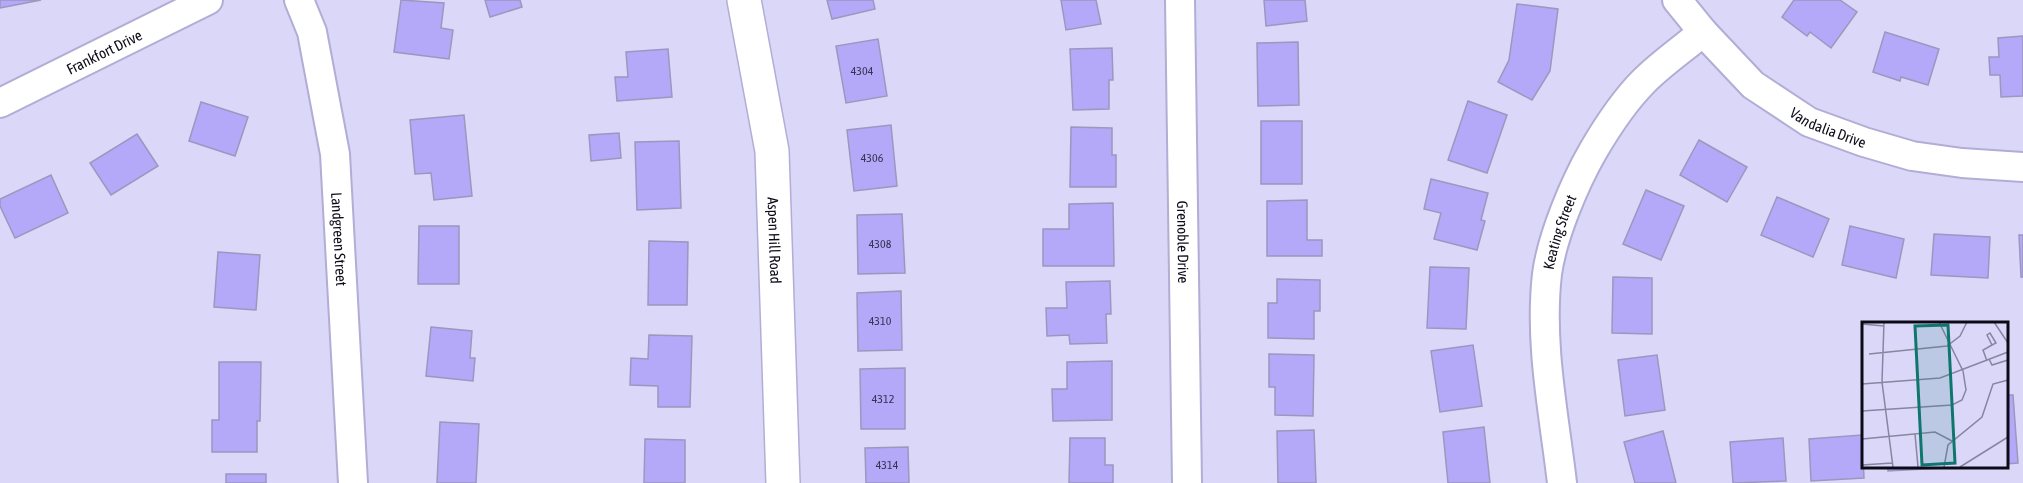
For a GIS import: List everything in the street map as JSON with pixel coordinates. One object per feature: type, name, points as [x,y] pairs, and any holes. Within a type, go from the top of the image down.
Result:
[{"type":"street","name":"Frankfort Drive","points":[[0,103],[208,0]]},
{"type":"street","name":"Landgreen Street","points":[[299,0],[312,32],[335,154],[353,483]]},
{"type":"street","name":"Aspen Hill Road","points":[[744,0],[772,151],[783,483]]},
{"type":"street","name":"Grenoble Drive","points":[[1180,0],[1187,483]]},
{"type":"street","name":"Vandalia Drive","points":[[1677,0],[1703,32],[1753,85],[1809,122],[1911,156],[1962,163],[2023,166]]},
{"type":"street","name":"Keating Street","points":[[1562,483],[1545,331],[1547,273],[1553,245],[1580,174],[1607,128],[1643,82],[1703,32]]},
{"type":"building","points":[[0,0],[41,0],[0,8]]},
{"type":"building","points":[[401,0],[444,3],[441,28],[453,30],[449,59],[394,52]]},
{"type":"building","points":[[485,0],[520,0],[522,7],[490,17]]},
{"type":"building","points":[[827,0],[873,0],[875,9],[832,19]]},
{"type":"building","points":[[1061,0],[1096,0],[1101,24],[1066,30]]},
{"type":"building","points":[[1264,0],[1305,0],[1307,21],[1266,26]]},
{"type":"building","points":[[1794,0],[1840,0],[1857,12],[1831,48],[1810,32],[1807,36],[1782,17]]},
{"type":"building","points":[[1517,4],[1558,9],[1550,71],[1532,100],[1498,82],[1509,60]]},
{"type":"building","points":[[1885,32],[1939,49],[1928,85],[1901,77],[1900,81],[1873,72]]},
{"type":"building","points":[[2023,36],[2023,96],[2001,97],[2000,75],[1990,75],[1989,57],[1999,57],[1998,38]]},
{"type":"building","points":[[878,39],[887,96],[846,103],[836,46]]},
{"type":"building","points":[[1298,42],[1299,105],[1258,106],[1257,43]]},
{"type":"building","points":[[1112,48],[1113,80],[1109,80],[1109,109],[1073,110],[1070,49]]},
{"type":"building","points":[[668,49],[672,97],[617,101],[615,77],[628,77],[626,52]]},
{"type":"building","points":[[1468,101],[1507,115],[1487,173],[1448,160]]},
{"type":"building","points":[[201,102],[248,117],[235,156],[189,141]]},
{"type":"building","points":[[464,115],[472,196],[434,200],[431,173],[415,174],[410,120]]},
{"type":"building","points":[[1261,121],[1302,121],[1302,184],[1261,184]]},
{"type":"building","points":[[891,125],[897,186],[854,191],[847,130]]},
{"type":"building","points":[[1071,127],[1112,128],[1112,155],[1116,155],[1116,187],[1070,187]]},
{"type":"building","points":[[619,133],[621,158],[591,161],[589,135]]},
{"type":"building","points":[[137,134],[158,166],[111,195],[90,163]]},
{"type":"building","points":[[1699,140],[1747,167],[1727,202],[1680,175]]},
{"type":"building","points":[[679,141],[681,208],[637,210],[635,142]]},
{"type":"building","points":[[51,175],[68,213],[15,238],[0,206],[0,199]]},
{"type":"building","points":[[1431,179],[1488,193],[1481,220],[1485,221],[1477,250],[1434,239],[1441,213],[1424,209]]},
{"type":"building","points":[[1646,190],[1684,206],[1661,260],[1623,244]]},
{"type":"building","points":[[1777,197],[1829,219],[1813,257],[1761,235]]},
{"type":"building","points":[[1307,200],[1307,240],[1322,240],[1322,256],[1267,256],[1267,201]]},
{"type":"building","points":[[1113,203],[1114,266],[1043,266],[1043,229],[1069,229],[1069,204]]},
{"type":"building","points":[[902,214],[905,273],[858,274],[857,215]]},
{"type":"building","points":[[419,226],[459,226],[459,284],[418,284]]},
{"type":"building","points":[[1850,226],[1904,239],[1896,278],[1842,265]]},
{"type":"building","points":[[1934,234],[1990,237],[1988,278],[1931,275]]},
{"type":"building","points":[[2019,235],[2023,235],[2023,277],[2021,277]]},
{"type":"building","points":[[649,241],[688,242],[687,305],[648,305]]},
{"type":"building","points":[[218,252],[260,255],[256,310],[214,307]]},
{"type":"building","points":[[1430,267],[1469,268],[1466,329],[1427,328]]},
{"type":"building","points":[[1613,277],[1652,278],[1652,334],[1612,333]]},
{"type":"building","points":[[1277,279],[1320,280],[1320,311],[1314,311],[1314,339],[1268,338],[1268,303],[1277,303]]},
{"type":"building","points":[[1110,281],[1111,314],[1106,314],[1107,343],[1070,344],[1069,335],[1047,336],[1046,308],[1067,308],[1066,282]]},
{"type":"building","points":[[901,291],[902,350],[858,351],[857,293]]},
{"type":"building","points":[[431,327],[472,331],[470,358],[475,358],[473,381],[426,376]]},
{"type":"building","points":[[649,335],[692,336],[690,407],[658,407],[658,386],[630,385],[631,358],[648,359]]},
{"type":"building","points":[[1473,345],[1482,406],[1440,412],[1431,351]]},
{"type":"building","points":[[1269,354],[1314,355],[1313,416],[1275,415],[1275,387],[1269,387]]},
{"type":"building","points":[[1657,355],[1665,410],[1625,416],[1618,360]]},
{"type":"building","points":[[1112,361],[1112,420],[1053,421],[1052,389],[1067,389],[1067,362]]},
{"type":"building","points":[[219,362],[261,362],[257,452],[212,452],[212,420],[219,420]]},
{"type":"building","points":[[905,368],[905,429],[861,429],[860,369]]},
{"type":"building","points":[[2008,395],[2013,395],[2018,463],[2008,464]]},
{"type":"building","points":[[440,422],[479,424],[476,483],[437,483]]},
{"type":"building","points":[[1484,427],[1490,483],[1448,483],[1443,432]]},
{"type":"building","points":[[1314,430],[1316,483],[1278,483],[1277,431]]},
{"type":"building","points":[[1663,431],[1676,483],[1635,483],[1624,442]]},
{"type":"building","points":[[1862,435],[1864,478],[1811,481],[1809,439]]},
{"type":"building","points":[[1070,438],[1105,438],[1105,465],[1113,465],[1113,483],[1069,483]]},
{"type":"building","points":[[1783,438],[1786,481],[1733,483],[1730,442]]},
{"type":"building","points":[[645,439],[685,440],[685,483],[644,483]]},
{"type":"building","points":[[908,447],[909,483],[866,483],[865,448]]},
{"type":"building","points":[[1888,468],[1941,468],[1888,471]]},
{"type":"building","points":[[226,474],[266,474],[266,483],[226,483]]}]
